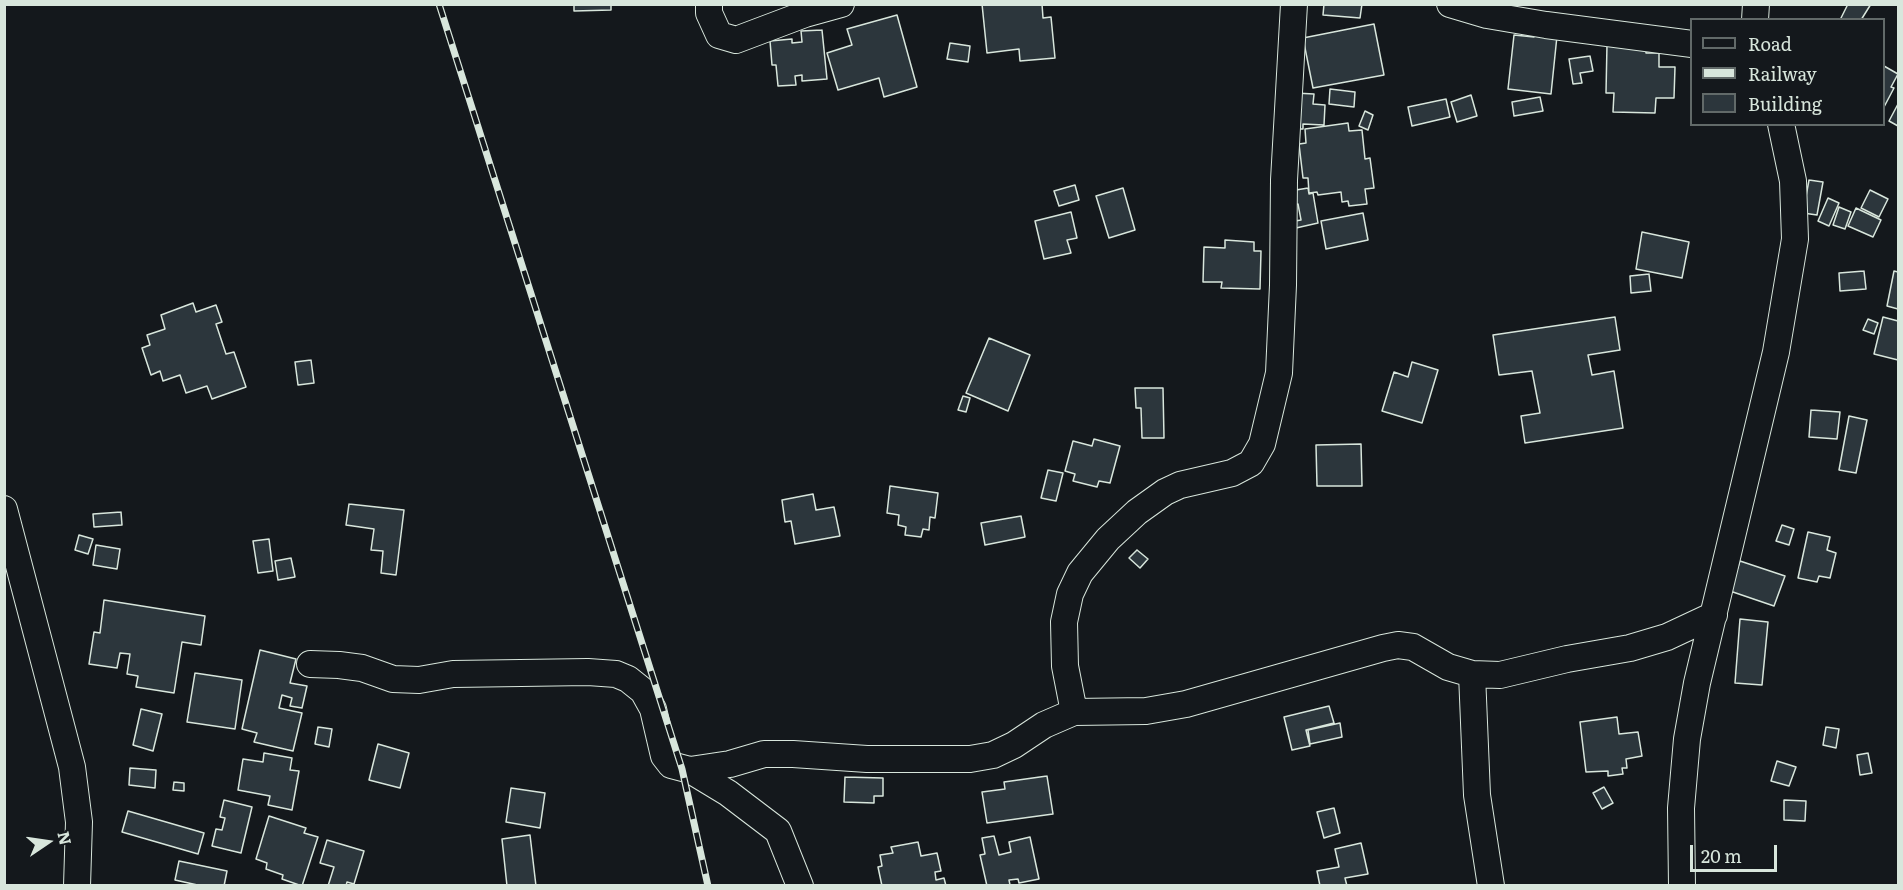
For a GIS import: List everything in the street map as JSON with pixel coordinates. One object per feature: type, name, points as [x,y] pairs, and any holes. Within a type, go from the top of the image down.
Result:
[{"type":"street","points":[[709,4],[709,13],[718,34],[736,40],[805,14],[841,4]]},
{"type":"street","points":[[1074,712],[1065,666],[1064,622],[1070,594],[1080,573],[1108,538],[1137,512],[1165,492],[1180,484],[1232,473],[1251,463],[1262,444],[1279,374],[1284,180],[1294,4]]},
{"type":"street","points":[[1450,4],[1487,15],[1546,25],[1690,44]]},
{"type":"street","points":[[1682,885],[1681,808],[1687,739],[1697,682],[1776,352],[1795,239],[1793,181],[1781,126]]},
{"type":"street","points":[[4,509],[72,767],[79,822],[77,885]]},
{"type":"street","points":[[690,770],[730,764],[764,754],[867,759],[970,759],[993,755],[1014,745],[1044,725],[1074,712],[1146,711],[1186,704],[1286,677],[1348,656],[1398,645],[1413,647],[1448,667],[1472,674],[1500,675],[1567,659],[1630,648],[1667,637],[1714,615]]},
{"type":"street","points":[[310,664],[362,668],[393,679],[419,680],[453,674],[588,672],[616,674],[628,679],[643,691],[652,709],[664,756],[671,765],[690,770],[728,793],[778,831],[800,885]]},
{"type":"street","points":[[1472,674],[1477,795],[1491,885]]},
{"type":"building","points":[[574,4],[611,4],[611,10],[574,11]]},
{"type":"building","points":[[982,4],[1042,4],[1043,18],[1051,17],[1055,58],[1020,61],[1019,49],[987,53]]},
{"type":"building","points":[[1324,4],[1362,4],[1360,18],[1323,15]]},
{"type":"building","points":[[1848,4],[1871,4],[1862,18],[1841,18]]},
{"type":"building","points":[[897,15],[917,87],[884,97],[879,78],[838,90],[827,53],[852,45],[847,29]]},
{"type":"building","points":[[1374,24],[1384,75],[1313,88],[1303,38]]},
{"type":"building","points":[[822,30],[827,79],[802,81],[802,75],[795,76],[796,85],[778,86],[776,65],[772,65],[770,41],[792,39],[792,43],[802,42],[801,31]]},
{"type":"building","points":[[1534,33],[1557,36],[1551,94],[1508,89],[1514,35],[1534,37]]},
{"type":"building","points":[[950,43],[970,46],[968,62],[947,59]]},
{"type":"building","points":[[1607,44],[1646,45],[1646,53],[1659,53],[1659,67],[1675,67],[1674,98],[1656,98],[1655,113],[1613,112],[1614,93],[1606,93]]},
{"type":"building","points":[[1590,56],[1593,71],[1580,73],[1582,83],[1573,84],[1569,59]]},
{"type":"building","points":[[1885,67],[1898,74],[1891,87],[1894,88],[1885,105]]},
{"type":"building","points":[[1330,89],[1355,92],[1354,107],[1329,104]]},
{"type":"building","points":[[1295,93],[1314,94],[1313,104],[1325,105],[1324,125],[1303,124],[1303,129],[1294,129]]},
{"type":"building","points":[[1471,95],[1477,116],[1457,122],[1451,102]]},
{"type":"building","points":[[1540,97],[1543,111],[1514,116],[1512,102]]},
{"type":"building","points":[[1446,99],[1450,117],[1412,126],[1408,107]]},
{"type":"building","points":[[1898,104],[1898,126],[1889,121]]},
{"type":"building","points":[[1365,111],[1373,115],[1368,130],[1359,126]]},
{"type":"building","points":[[1348,123],[1349,131],[1362,130],[1365,159],[1370,158],[1374,188],[1365,189],[1367,204],[1349,206],[1348,201],[1342,202],[1341,192],[1318,195],[1317,192],[1309,193],[1308,178],[1303,178],[1299,144],[1306,143],[1305,129]]},
{"type":"building","points":[[1809,180],[1823,182],[1817,215],[1803,213]]},
{"type":"building","points":[[1075,185],[1079,200],[1059,206],[1054,191]]},
{"type":"building","points":[[1123,188],[1135,230],[1109,238],[1096,196]]},
{"type":"building","points":[[1308,188],[1309,194],[1313,193],[1318,223],[1296,228],[1295,221],[1301,220],[1298,204],[1293,205],[1290,191]]},
{"type":"building","points":[[1870,190],[1888,199],[1879,217],[1861,208]]},
{"type":"building","points":[[1828,198],[1839,203],[1829,226],[1818,221]]},
{"type":"building","points":[[1839,207],[1851,212],[1845,229],[1833,225]]},
{"type":"building","points":[[1856,208],[1881,220],[1873,237],[1848,226]]},
{"type":"building","points":[[1071,212],[1077,238],[1067,240],[1071,253],[1044,259],[1035,221]]},
{"type":"building","points":[[1363,213],[1368,240],[1326,249],[1321,221]]},
{"type":"building","points":[[1642,232],[1689,242],[1682,278],[1636,269]]},
{"type":"building","points":[[1225,240],[1254,242],[1254,251],[1261,251],[1260,289],[1221,288],[1222,282],[1203,282],[1204,247],[1225,248]]},
{"type":"building","points":[[1864,271],[1866,289],[1840,291],[1839,273]]},
{"type":"building","points":[[1894,271],[1898,272],[1898,309],[1887,306]]},
{"type":"building","points":[[1649,274],[1651,291],[1631,293],[1630,276]]},
{"type":"building","points":[[193,303],[196,312],[216,305],[222,322],[216,324],[226,354],[234,352],[246,387],[212,399],[207,386],[186,393],[180,375],[163,381],[160,371],[151,375],[142,348],[150,345],[147,335],[165,329],[161,315]]},
{"type":"building","points":[[1615,317],[1620,350],[1588,355],[1592,375],[1614,371],[1623,428],[1525,443],[1521,416],[1540,413],[1532,371],[1499,375],[1493,335]]},
{"type":"building","points":[[1883,317],[1898,321],[1898,360],[1874,354]]},
{"type":"building","points":[[1868,319],[1878,323],[1874,334],[1863,330]]},
{"type":"building","points":[[989,338],[1030,355],[1008,411],[966,393]]},
{"type":"building","points":[[311,360],[314,383],[298,385],[295,362]]},
{"type":"building","points":[[1412,362],[1438,370],[1422,423],[1382,411],[1394,372],[1408,377]]},
{"type":"building","points":[[1135,388],[1163,388],[1164,438],[1142,438],[1141,408],[1136,408]]},
{"type":"building","points":[[963,396],[970,398],[966,412],[958,410]]},
{"type":"building","points":[[1811,410],[1840,412],[1837,439],[1809,437]]},
{"type":"building","points":[[1849,416],[1867,420],[1856,473],[1839,470]]},
{"type":"building","points":[[1094,439],[1120,446],[1110,483],[1099,481],[1097,487],[1073,481],[1075,474],[1065,471],[1073,441],[1092,446]]},
{"type":"building","points":[[1361,444],[1362,486],[1317,486],[1316,445]]},
{"type":"building","points":[[1048,470],[1063,473],[1056,501],[1041,498]]},
{"type":"building","points":[[890,486],[938,493],[935,518],[930,517],[929,530],[923,529],[921,537],[905,535],[906,527],[898,525],[899,515],[887,513]]},
{"type":"building","points":[[813,494],[816,510],[834,507],[840,536],[795,544],[791,521],[785,522],[782,500]]},
{"type":"building","points":[[349,504],[404,510],[396,575],[381,573],[383,551],[371,550],[374,529],[346,525]]},
{"type":"building","points":[[121,512],[122,525],[94,527],[93,514]]},
{"type":"building","points":[[1021,516],[1025,537],[985,545],[981,523]]},
{"type":"building","points":[[1782,525],[1794,529],[1789,545],[1776,541]]},
{"type":"building","points":[[1808,532],[1830,537],[1827,550],[1836,553],[1830,578],[1819,576],[1817,582],[1798,578]]},
{"type":"building","points":[[79,535],[93,539],[88,554],[75,550]]},
{"type":"building","points":[[269,539],[273,571],[258,573],[253,541]]},
{"type":"building","points":[[96,545],[120,549],[117,569],[93,565]]},
{"type":"building","points":[[1137,550],[1148,559],[1140,568],[1129,558]]},
{"type":"building","points":[[291,558],[295,577],[278,580],[275,561]]},
{"type":"building","points":[[1740,561],[1785,576],[1774,606],[1730,591]]},
{"type":"building","points":[[104,600],[205,616],[201,645],[182,642],[174,693],[136,687],[138,676],[127,674],[130,654],[120,653],[117,668],[89,664],[94,632],[100,633]]},
{"type":"building","points":[[1740,619],[1768,622],[1762,685],[1735,683]]},
{"type":"building","points":[[260,650],[296,659],[290,683],[307,686],[302,708],[290,706],[292,698],[282,695],[279,708],[302,713],[293,751],[254,742],[257,733],[242,729]]},
{"type":"building","points":[[195,673],[242,680],[235,729],[187,722]]},
{"type":"building","points":[[1329,706],[1334,723],[1306,730],[1310,746],[1292,750],[1284,717]]},
{"type":"building","points":[[141,709],[162,714],[153,751],[133,745]]},
{"type":"building","points":[[1617,717],[1619,734],[1638,732],[1642,756],[1626,759],[1627,768],[1622,768],[1623,774],[1608,776],[1608,771],[1586,772],[1580,722]]},
{"type":"building","points":[[1340,723],[1342,737],[1310,744],[1308,730]]},
{"type":"building","points":[[318,727],[332,729],[329,747],[315,744]]},
{"type":"building","points":[[1826,727],[1839,729],[1836,748],[1823,745]]},
{"type":"building","points":[[378,744],[409,753],[400,788],[369,780]]},
{"type":"building","points":[[264,753],[292,758],[290,770],[299,771],[292,810],[268,805],[270,796],[238,790],[243,759],[263,762]]},
{"type":"building","points":[[1868,753],[1872,773],[1860,775],[1857,755]]},
{"type":"building","points":[[1777,761],[1796,767],[1789,786],[1771,781]]},
{"type":"building","points":[[130,768],[156,770],[155,788],[129,785]]},
{"type":"building","points":[[1047,776],[1053,814],[987,823],[982,792],[1005,789],[1004,782]]},
{"type":"building","points":[[845,777],[883,778],[883,796],[874,796],[874,803],[844,802]]},
{"type":"building","points":[[174,782],[184,783],[184,791],[173,790]]},
{"type":"building","points":[[1604,787],[1613,803],[1602,809],[1593,793]]},
{"type":"building","points":[[511,788],[545,793],[540,828],[506,822]]},
{"type":"building","points":[[224,800],[252,807],[241,853],[212,846],[216,829],[222,830],[225,818],[220,817]]},
{"type":"building","points":[[1784,800],[1806,801],[1805,821],[1784,820]]},
{"type":"building","points":[[1334,808],[1340,833],[1324,838],[1317,812]]},
{"type":"building","points":[[128,811],[204,833],[198,854],[122,832]]},
{"type":"building","points":[[269,816],[306,828],[304,833],[318,837],[302,886],[282,879],[283,875],[266,869],[267,863],[256,859]]},
{"type":"building","points":[[530,835],[536,886],[507,886],[502,839]]},
{"type":"building","points":[[994,836],[999,855],[1011,852],[1009,842],[1030,837],[1039,879],[1019,883],[1018,879],[1009,880],[1010,885],[987,886],[980,855],[985,854],[982,838]]},
{"type":"building","points":[[327,840],[364,851],[354,884],[347,882],[346,886],[328,886],[334,867],[320,863]]},
{"type":"building","points":[[918,842],[921,856],[937,853],[941,871],[935,872],[936,880],[944,878],[946,886],[882,886],[878,867],[882,866],[880,855],[893,853],[891,847]]},
{"type":"building","points":[[1361,843],[1368,874],[1345,878],[1347,886],[1320,886],[1317,871],[1339,867],[1335,849]]},
{"type":"building","points":[[179,861],[227,871],[224,886],[202,886],[175,880]]},
{"type":"railway","points":[[439,4],[682,769],[708,886]]}]
